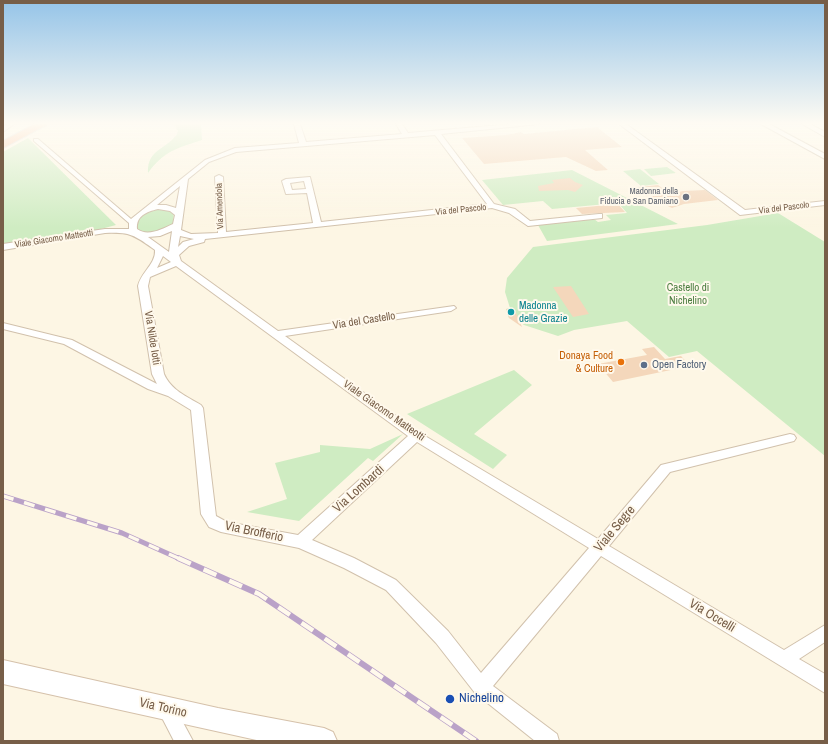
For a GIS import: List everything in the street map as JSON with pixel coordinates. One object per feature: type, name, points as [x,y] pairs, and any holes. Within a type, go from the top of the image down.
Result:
[{"type":"main road","name":"Via Torino","points":[[9,678],[166,708],[324,741]]},
{"type":"street","points":[[57,159],[129,221]]},
{"type":"street","points":[[176,228],[157,234],[139,234],[133,230],[132,224],[140,214],[207,161],[212,159]]},
{"type":"street","points":[[456,159],[492,206]]},
{"type":"street","name":"Via del Pascolo","points":[[669,159],[743,213],[825,203]]},
{"type":"street","name":"Via Amendola","points":[[219,177],[222,235]]},
{"type":"street","points":[[176,258],[174,242],[185,179]]},
{"type":"street","points":[[309,191],[318,225]]},
{"type":"street","name":"Via del Pascolo","points":[[176,228],[183,235],[191,237],[222,235],[492,206],[505,208],[516,212],[528,224],[599,216]]},
{"type":"street","points":[[140,214],[165,207],[176,210],[178,213]]},
{"type":"street","name":"Viale Giacomo Matteotti","points":[[105,231],[129,221],[140,214]]},
{"type":"street","name":"Viale Giacomo Matteotti","points":[[3,247],[105,231],[122,230],[139,234],[159,249],[176,258],[416,436],[599,548]]},
{"type":"street","name":"Via del Pascolo","points":[[144,278],[176,258],[186,244],[222,235]]},
{"type":"street","name":"Via del Pascolo","points":[[152,243],[203,239]]},
{"type":"street","points":[[144,278],[147,271],[158,262],[159,249]]},
{"type":"street","name":"Via Nilde Iotti","points":[[144,278],[143,286],[158,374],[163,385],[172,393]]},
{"type":"street","name":"Via del Castello","points":[[277,334],[451,308]]},
{"type":"street","name":"Via Brofferio","points":[[3,326],[68,342],[152,386],[172,393],[197,408],[208,514],[210,520],[226,528],[301,542],[349,562],[391,585],[442,638],[481,687],[550,741]]},
{"type":"street","name":"Via Lombardi","points":[[301,542],[416,436]]},
{"type":"street","name":"Viale Segre","points":[[481,687],[666,468],[790,438]]},
{"type":"street","name":"Via Occelli","points":[[599,548],[825,684]]},
{"type":"street","points":[[784,659],[825,633]]},
{"type":"street","points":[[166,708],[184,741]]},
{"type":"green space","points":[[3,159],[49,159],[116,225],[97,230],[3,244]]},
{"type":"green space","points":[[151,159],[162,159],[148,173],[149,165]]},
{"type":"green space","points":[[667,167],[676,173],[651,176],[644,169]]},
{"type":"green space","points":[[640,169],[659,184],[641,186],[623,171]]},
{"type":"green space","points":[[572,170],[678,224],[547,241],[538,225],[594,219],[598,222],[611,220],[606,215],[627,213],[618,203],[552,209],[543,201],[503,205],[482,180]]},
{"type":"green space","points":[[164,209],[174,212],[173,226],[155,233],[146,233],[137,230],[136,220],[139,217],[149,212]]},
{"type":"green space","name":"Castello di Nichelino","points":[[778,213],[825,242],[825,456],[697,351],[669,357],[627,321],[574,330],[558,336],[524,325],[516,319],[509,318],[506,309],[510,308],[505,292],[507,278],[533,247],[707,225]]},
{"type":"green space","points":[[514,370],[532,385],[474,434],[507,455],[493,469],[407,414]]},
{"type":"green space","points":[[403,434],[373,461],[368,458],[299,521],[247,512],[287,499],[275,463],[320,452],[320,445],[370,449]]},
{"type":"building","points":[[480,159],[546,159],[484,164]]},
{"type":"building","points":[[570,159],[595,159],[608,170],[596,171]]},
{"type":"building","points":[[570,178],[583,185],[575,192],[568,190],[539,191],[538,186],[554,183],[552,180]]},
{"type":"building","name":"Madonna della Fiducia e San Damiano","points":[[658,185],[670,194],[683,191],[705,190],[718,200],[684,204],[672,208],[630,188]]},
{"type":"building","points":[[618,204],[625,212],[582,214],[576,208]]},
{"type":"building","points":[[571,286],[589,314],[573,317],[553,287]]},
{"type":"building","name":"Madonna delle Grazie","points":[[514,308],[522,327],[509,318],[506,309]]},
{"type":"building","name":"Open Factory","points":[[654,347],[665,359],[681,356],[690,366],[613,382],[598,364],[647,355],[642,349]]},
{"type":"railway","points":[[3,496],[122,533],[180,559]]},
{"type":"railway","points":[[178,558],[259,594],[476,741]]},
{"type":"place","name":"Madonna della Fiducia e San Damiano","points":[[686,197]]},
{"type":"place","name":"Madonna delle Grazie","points":[[511,312]]},
{"type":"place","name":"Donaya Food & Culture","points":[[621,362]]},
{"type":"place","name":"Open Factory","points":[[644,365]]},
{"type":"place","name":"Nichelino","points":[[450,699]]}]
